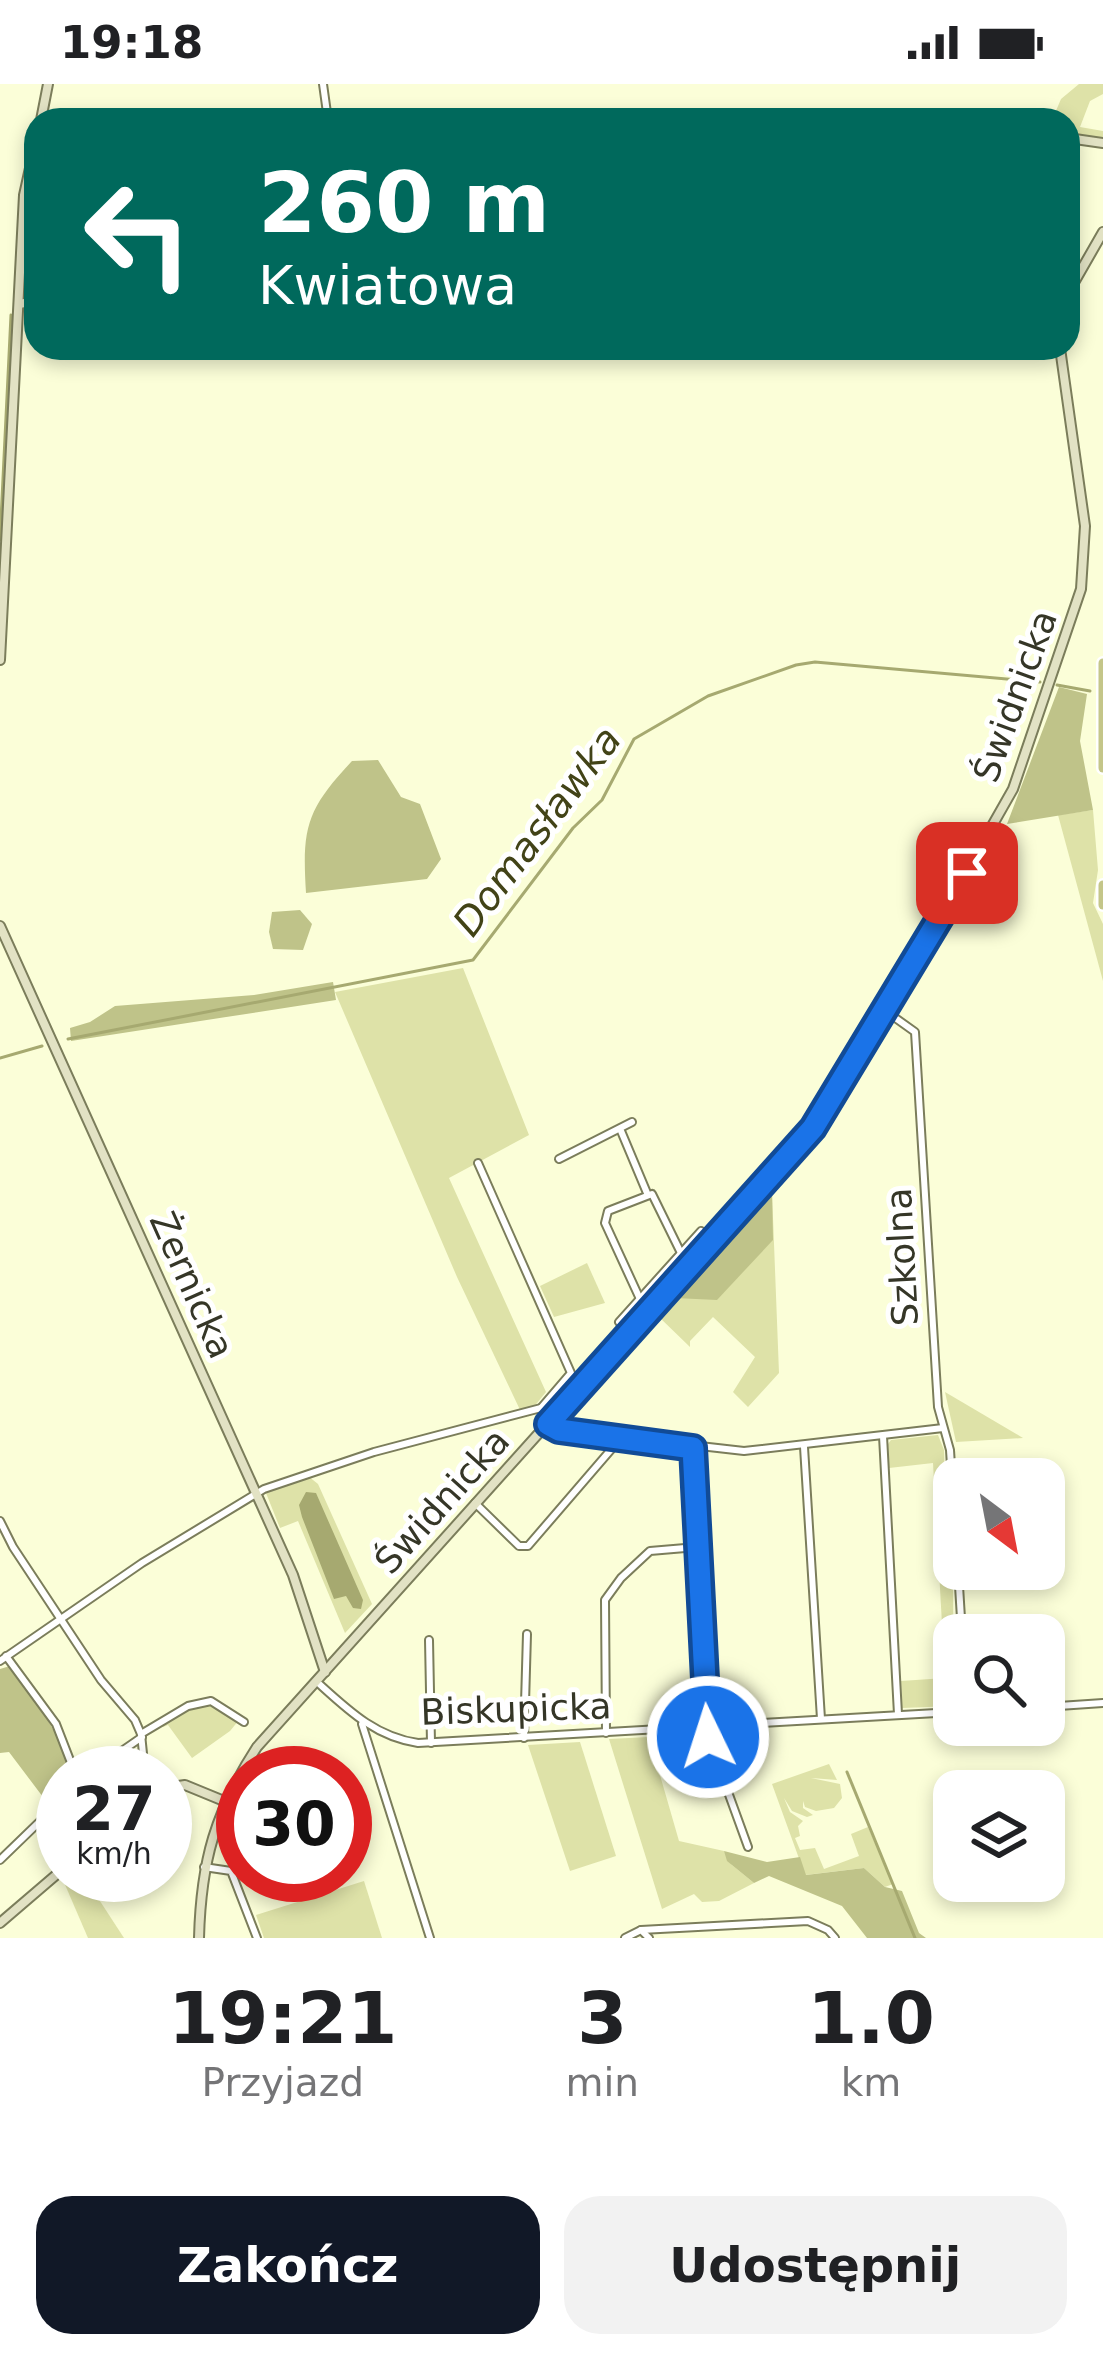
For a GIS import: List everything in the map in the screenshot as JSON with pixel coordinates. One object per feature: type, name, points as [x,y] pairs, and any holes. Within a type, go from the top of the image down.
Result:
[{"type":"main road","points":[[1103,663],[1103,768]]},
{"type":"main road","points":[[1103,884],[1103,905]]},
{"type":"street","points":[[0,660],[24,195]]},
{"type":"street","points":[[1080,272],[1103,232]]},
{"type":"street","points":[[19,304],[24,303]]},
{"type":"street","name":"Świdnicka","points":[[259,1746],[813,1128],[887,1011],[1013,789],[1081,589],[1085,526],[1062,360]]},
{"type":"street","name":"Żernicka","points":[[0,926],[258,1495],[304,1602],[325,1672]]},
{"type":"street","name":"Szkolna","points":[[887,1011],[915,1033],[938,1407],[951,1458]]},
{"type":"street","points":[[559,1159],[632,1122]]},
{"type":"street","points":[[620,1131],[681,1253]]},
{"type":"street","points":[[65,1746],[56,1724],[3,1659],[58,1618],[281,1483],[374,1452],[541,1408],[572,1373],[478,1162]]},
{"type":"street","points":[[640,1298],[604,1219],[608,1211],[647,1193]]},
{"type":"street","points":[[628,1335],[619,1322],[701,1231]]},
{"type":"street","points":[[541,1408],[559,1430],[744,1451],[943,1428]]},
{"type":"street","points":[[883,1436],[898,1715]]},
{"type":"street","points":[[475,1503],[519,1546],[529,1546],[621,1438]]},
{"type":"street","points":[[804,1447],[821,1720]]},
{"type":"street","points":[[693,1448],[707,1727],[748,1847]]},
{"type":"street","points":[[0,1520],[58,1618],[142,1736],[143,1746]]},
{"type":"street","points":[[606,1733],[605,1600],[650,1551],[697,1547]]},
{"type":"street","points":[[524,1738],[527,1634]]},
{"type":"street","points":[[428,1640],[431,1743]]},
{"type":"street","name":"Biskupicka","points":[[316,1681],[361,1720],[400,1741],[431,1743],[933,1713]]},
{"type":"street","points":[[128,1746],[188,1706],[211,1701],[244,1722]]},
{"type":"street","points":[[1065,1706],[1102,1703]]},
{"type":"street","points":[[361,1720],[430,1938]]},
{"type":"street","points":[[0,1860],[36,1825]]},
{"type":"street","name":"Świdnicka","points":[[199,1938],[204,1867],[216,1827]]},
{"type":"street","points":[[204,1867],[231,1871],[256,1938]]},
{"type":"street","points":[[0,1923],[36,1892]]},
{"type":"street","points":[[625,1938],[641,1930],[808,1921],[835,1938]]},
{"type":"street","points":[[641,1930],[649,1938]]},
{"type":"shaded area","points":[[1079,84],[1103,84],[1103,94],[1090,101],[1080,127],[1080,108],[1057,108]]},
{"type":"shaded area","points":[[1080,127],[1103,131],[1103,138],[1080,134]]},
{"type":"shaded area","points":[[1059,687],[1087,694],[1080,741],[1093,810],[1007,824]]},
{"type":"shaded area","points":[[378,760],[401,797],[420,804],[441,859],[427,879],[306,893],[305,852],[316,807],[352,761]]},
{"type":"shaded area","points":[[1093,810],[1098,870],[1093,903],[1103,924],[1103,981],[1058,815]]},
{"type":"shaded area","points":[[300,910],[312,924],[303,950],[273,949],[272,912]]},
{"type":"shaded area","points":[[463,968],[529,1135],[449,1178],[546,1392],[533,1408],[521,1412],[457,1277],[335,992]]},
{"type":"shaded area","points":[[333,982],[336,1000],[71,1041],[70,1028],[115,1006],[254,995]]},
{"type":"shaded area","points":[[772,1192],[779,1373],[748,1407],[733,1392],[755,1357],[713,1317],[690,1341],[690,1347],[658,1316]]},
{"type":"shaded area","points":[[772,1192],[773,1240],[717,1300],[675,1298]]},
{"type":"shaded area","points":[[587,1263],[605,1303],[554,1317],[540,1286]]},
{"type":"shaded area","points":[[945,1392],[1023,1438],[956,1442]]},
{"type":"shaded area","points":[[938,1435],[944,1458],[889,1468],[891,1440]]},
{"type":"shaded area","points":[[308,1476],[318,1484],[372,1604],[345,1633],[298,1521],[280,1528],[266,1493]]},
{"type":"shaded area","points":[[306,1492],[316,1493],[363,1600],[361,1609],[353,1608],[346,1596],[334,1599],[302,1517],[299,1505]]},
{"type":"shaded area","points":[[940,1590],[953,1590],[953,1614],[941,1614]]},
{"type":"shaded area","points":[[10,1666],[61,1746],[36,1746],[36,1788],[9,1752],[0,1753],[0,1669]]},
{"type":"shaded area","points":[[933,1679],[933,1707],[902,1708],[901,1681]]},
{"type":"shaded area","points":[[208,1704],[239,1720],[192,1758],[192,1746],[183,1746],[161,1722],[187,1708]]},
{"type":"shaded area","points":[[649,1737],[679,1841],[724,1851],[732,1865],[754,1883],[719,1901],[702,1902],[694,1894],[662,1909],[609,1739]]},
{"type":"shaded area","points":[[580,1742],[616,1856],[570,1871],[528,1745]]},
{"type":"shaded area","points":[[829,1764],[837,1780],[811,1778],[840,1784],[842,1798],[834,1808],[816,1811],[803,1801],[803,1808],[813,1815],[807,1817],[792,1811],[784,1798],[790,1812],[803,1821],[798,1826],[800,1836],[795,1838],[800,1850],[815,1848],[824,1869],[859,1856],[851,1834],[868,1827],[893,1884],[885,1887],[864,1868],[805,1875],[772,1784]]},
{"type":"shaded area","points":[[724,1851],[767,1862],[800,1857],[806,1875],[864,1868],[885,1887],[902,1891],[919,1933],[926,1938],[867,1938],[842,1906],[769,1876],[754,1883],[727,1861]]},
{"type":"shaded area","points":[[72,1902],[101,1902],[124,1938],[88,1938]]},
{"type":"shaded area","points":[[297,1902],[371,1902],[382,1938],[264,1938],[256,1915]]},
{"type":"waterway","points":[[0,540],[11,315]]},
{"type":"waterway","name":"Domasławka","points":[[68,1039],[473,960],[573,828],[602,800],[634,739],[708,696],[815,662],[1040,682]]},
{"type":"waterway","name":"Domasławka","points":[[1057,685],[1090,691]]},
{"type":"waterway","name":"Domasławka","points":[[0,1058],[42,1046]]},
{"type":"waterway","points":[[847,1772],[915,1938]]},
{"type":"route","points":[[708,1737],[693,1448],[559,1430],[548,1424],[813,1128],[967,873]]}]
